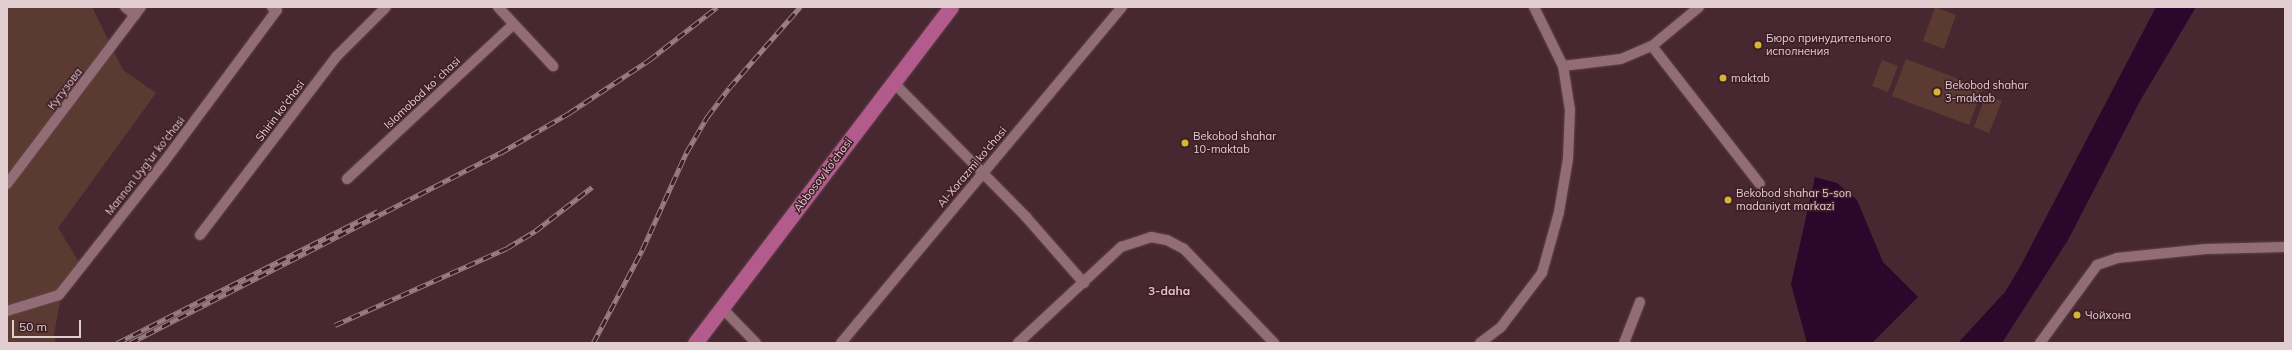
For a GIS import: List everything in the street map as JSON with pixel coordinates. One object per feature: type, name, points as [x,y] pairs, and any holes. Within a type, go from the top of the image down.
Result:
[{"type":"main road","name":"Abbosov ko'chasi","points":[[696,343],[951,7]]},
{"type":"street","points":[[124,7],[138,11]]},
{"type":"street","name":"Mannon Uyg'ur ko'chasi","points":[[7,311],[59,295],[164,162],[276,10],[272,7]]},
{"type":"street","points":[[498,7],[512,25],[553,66]]},
{"type":"street","name":"Al-Xorazmi ko'chasi","points":[[841,343],[1122,7]]},
{"type":"street","points":[[1480,343],[1501,326],[1526,296],[1542,273],[1551,244],[1568,159],[1570,110],[1563,66],[1534,7]]},
{"type":"street","points":[[1563,66],[1621,59],[1652,46],[1698,7]]},
{"type":"street","name":"Shirin ko'chasi","points":[[200,235],[337,56],[382,8]]},
{"type":"street","name":"Кутузова","points":[[7,184],[138,11]]},
{"type":"street","name":"Islomobod koʻchasi","points":[[347,179],[512,25]]},
{"type":"street","points":[[1652,46],[1760,184]]},
{"type":"street","points":[[893,82],[1026,217],[1084,283]]},
{"type":"street","points":[[1018,343],[1121,248],[1151,237],[1167,240],[1184,249],[1274,343]]},
{"type":"street","points":[[2040,343],[2097,265],[2117,258],[2198,250],[2285,247]]},
{"type":"street","points":[[1624,343],[1640,302]]},
{"type":"street","points":[[722,308],[756,343]]},
{"type":"shaded area","points":[[7,7],[92,7],[123,70],[156,93],[58,228],[82,267],[62,291],[54,334],[56,343],[7,343]]},
{"type":"shaded area","points":[[1935,7],[1956,15],[1944,49],[1923,41]]},
{"type":"shaded area","points":[[2156,7],[2196,7],[2140,101],[2068,240],[2002,343],[1958,343],[2005,292],[2020,267]]},
{"type":"shaded area","points":[[1906,59],[1983,88],[1969,125],[1892,96]]},
{"type":"shaded area","points":[[1882,60],[1898,66],[1888,92],[1872,86]]},
{"type":"shaded area","points":[[1986,95],[2002,101],[1989,133],[1974,127]]},
{"type":"shaded area","points":[[1815,177],[1837,183],[1857,200],[1883,262],[1918,297],[1872,343],[1807,343],[1791,284]]},
{"type":"railway","points":[[130,343],[500,153],[569,113],[649,60],[717,7]]},
{"type":"railway","points":[[593,343],[642,250],[686,153],[707,117],[729,88],[800,7]]},
{"type":"railway","points":[[335,325],[507,248],[535,231],[592,187]]},
{"type":"railway","points":[[117,343],[378,211]]},
{"type":"place","name":"Бюро принудительного исполнения","points":[[1758,45]]},
{"type":"place","name":"maktab","points":[[1723,78]]},
{"type":"place","name":"Bekobod shahar 3-maktab","points":[[1937,92]]},
{"type":"place","name":"Bekobod shahar 10-maktab","points":[[1185,143]]},
{"type":"place","name":"Bekobod shahar 5-son madaniyat markazi","points":[[1728,200]]},
{"type":"place","name":"Чойхона","points":[[2077,315]]},
{"type":"district","name":"3-daha","points":[[1169,291]]}]
